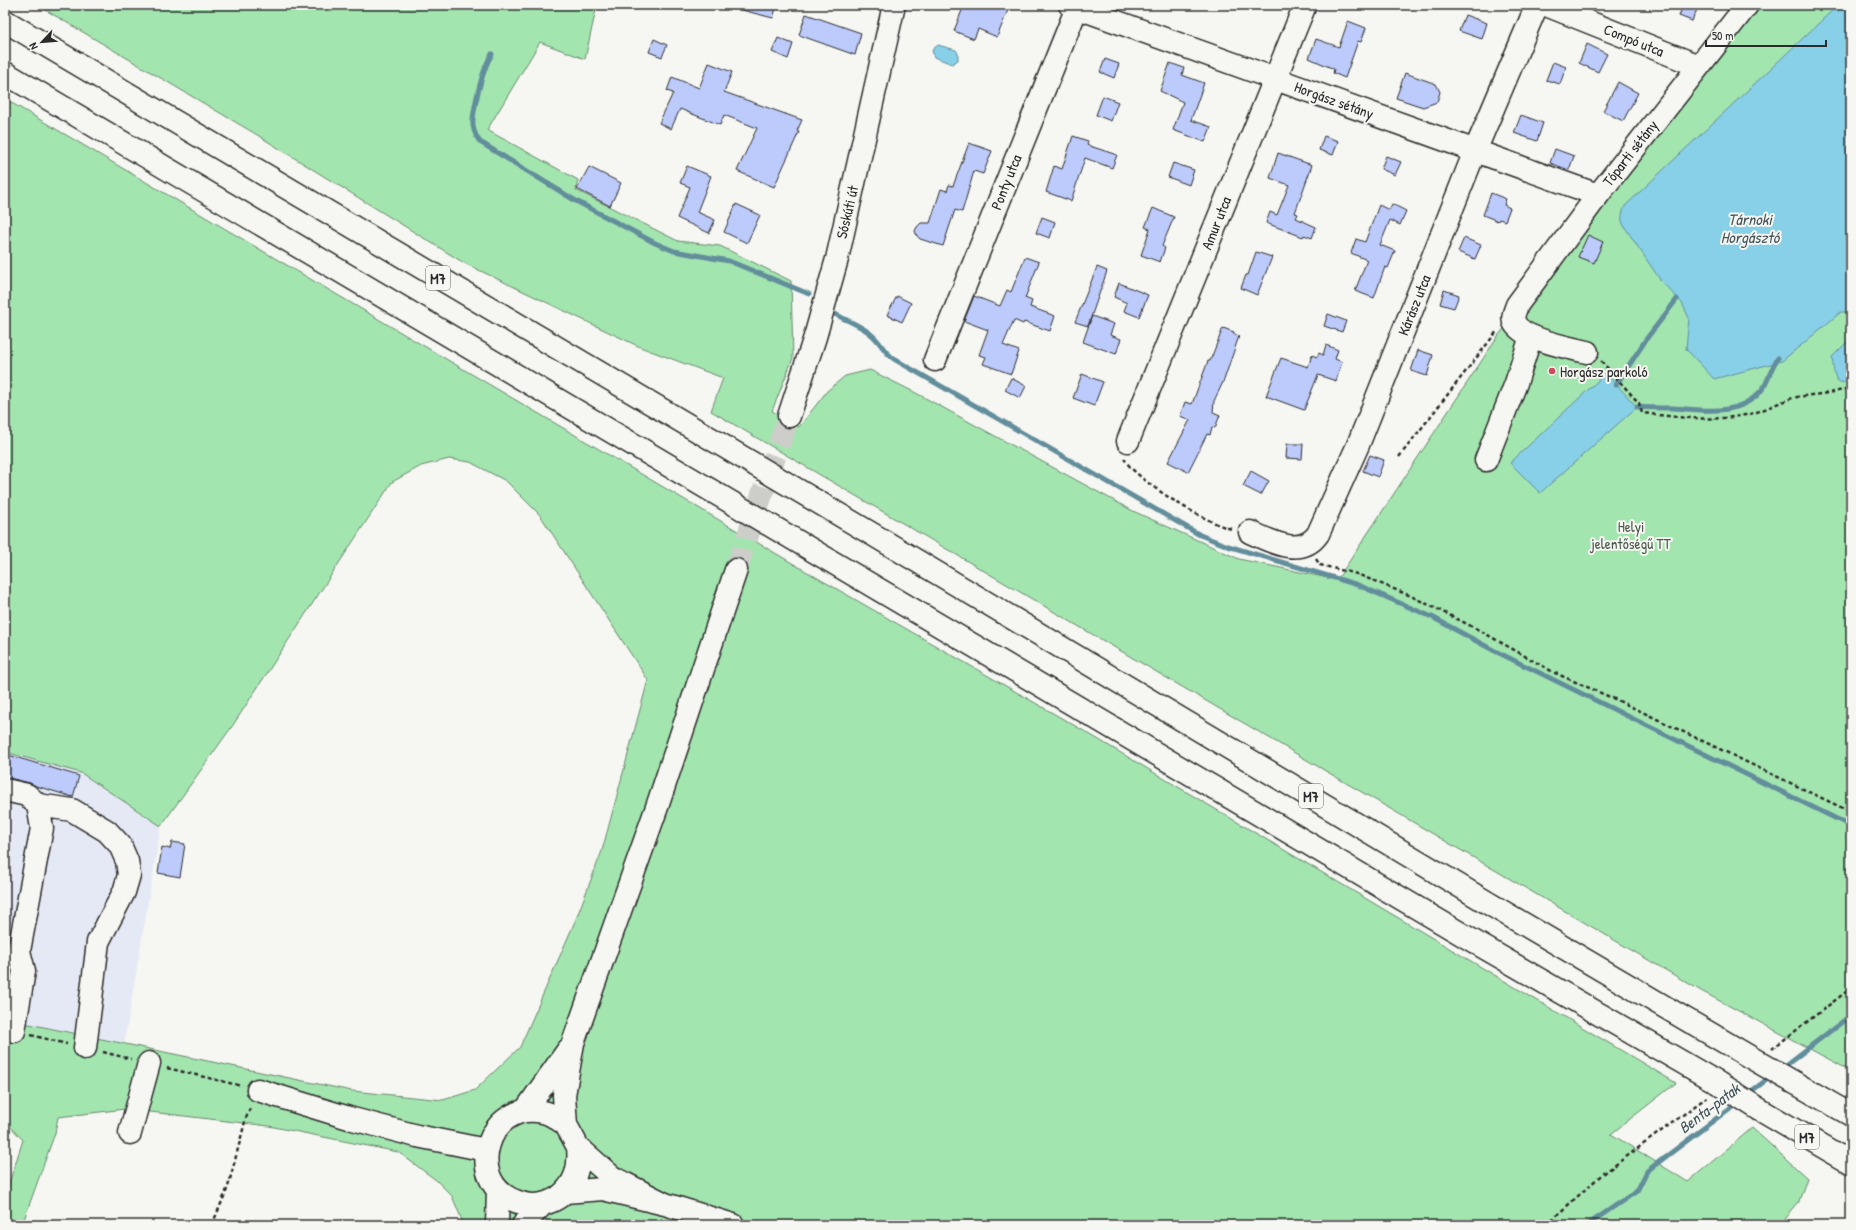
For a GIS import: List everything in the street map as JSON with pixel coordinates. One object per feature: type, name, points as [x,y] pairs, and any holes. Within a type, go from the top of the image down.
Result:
[{"type":"main road","name":"Sóskúti út","points":[[789,416],[815,337],[837,259],[894,5]]},
{"type":"main road","name":"Amur utca","points":[[1128,441],[1305,5]]},
{"type":"main road","name":"Kárász utca","points":[[1306,546],[1312,542],[1318,534],[1358,445],[1475,151],[1537,5]]},
{"type":"main road","name":"Compó utca","points":[[1546,5],[1699,66]]},
{"type":"main road","name":"Tóparti sétány","points":[[1515,310],[1598,195],[1748,5]]},
{"type":"main road","name":"Horgász sétány","points":[[1075,6],[1598,195]]},
{"type":"main road","name":"Ponty utca","points":[[935,360],[1075,6]]},
{"type":"main road","name":"M7","points":[[5,21],[872,534],[1493,906],[1760,1054],[1795,1082],[1851,1115]]},
{"type":"main road","name":"M7","points":[[5,73],[1479,944],[1713,1090],[1762,1111],[1851,1162]]},
{"type":"main road","points":[[1515,310],[1514,323],[1519,329],[1531,336],[1587,352]]},
{"type":"main road","points":[[1486,460],[1516,383],[1531,336]]},
{"type":"main road","points":[[1250,532],[1269,541],[1286,546],[1306,546]]},
{"type":"main road","points":[[665,1204],[612,1177],[578,1147],[566,1125],[564,1095],[573,1043],[658,804],[736,570]]},
{"type":"main road","points":[[5,790],[27,795],[38,805],[72,810],[107,831],[120,845],[127,861],[128,875],[124,892],[98,942],[85,1048]]},
{"type":"main road","points":[[14,1031],[24,971],[18,951],[42,828],[38,805]]},
{"type":"main road","points":[[525,1111],[573,1043]]},
{"type":"main road","points":[[130,1133],[149,1063]]},
{"type":"main road","points":[[258,1090],[349,1118],[417,1136],[486,1150]]},
{"type":"main road","points":[[566,1125],[555,1117],[542,1112],[525,1111],[509,1117],[496,1128],[486,1150],[486,1166],[490,1177],[498,1190],[511,1200],[526,1205],[543,1204],[555,1200],[565,1192],[575,1179],[580,1163],[578,1147]]},
{"type":"main road","points":[[565,1192],[603,1189],[665,1204],[733,1225]]},
{"type":"main road","points":[[497,1225],[498,1190]]},
{"type":"main road","points":[[523,1225],[543,1204]]},
{"type":"path","points":[[1399,457],[1504,321],[1515,310]]},
{"type":"path","points":[[1614,377],[1639,403],[1640,411],[1642,413],[1705,420],[1746,415],[1796,398],[1836,392],[1851,387]]},
{"type":"path","points":[[1128,441],[1124,459],[1130,469],[1175,502],[1227,528],[1250,532]]},
{"type":"path","points":[[1306,546],[1320,565],[1357,574],[1411,596],[1477,629],[1555,673],[1617,700],[1851,812]]},
{"type":"path","points":[[1760,1054],[1851,988]]},
{"type":"path","points":[[212,1225],[228,1187],[246,1118],[258,1090]]},
{"type":"path","points":[[1546,1225],[1599,1177],[1713,1090]]},
{"type":"shaded area","points":[[5,752],[81,773],[161,826],[124,1044],[5,1019]]},
{"type":"green space","name":"Helyi jelentőségű TT","points":[[37,5],[597,5],[585,59],[540,42],[487,130],[578,180],[576,190],[678,241],[720,246],[791,281],[793,358],[772,411],[799,427],[827,391],[845,376],[870,370],[916,393],[1133,511],[1239,559],[1337,580],[1498,336],[1760,5],[1851,5],[1851,1071],[1703,992],[711,411],[723,378],[640,347],[464,263],[254,133]]},
{"type":"green space","points":[[5,99],[809,573],[1084,731],[1676,1083],[1611,1134],[1688,1182],[1752,1128],[1807,1178],[1798,1204],[1780,1225],[461,1225],[462,1220],[452,1196],[436,1180],[398,1152],[269,1126],[125,1109],[58,1117],[55,1133],[22,1225],[5,1225],[5,1196],[23,1140],[5,1121],[5,1019],[352,1091],[443,1100],[475,1090],[520,1047],[576,919],[602,851],[648,680],[540,515],[506,481],[470,462],[449,459],[421,466],[392,482],[233,725],[161,826],[81,773],[5,752]]},
{"type":"water","name":"Tárnoki Horgásztó","points":[[1838,5],[1851,5],[1851,312],[1841,312],[1782,361],[1714,379],[1686,349],[1689,318],[1682,303],[1661,281],[1624,226],[1622,218],[1623,211],[1625,206]]},
{"type":"water","points":[[938,45],[956,50],[958,53],[958,60],[952,64],[934,57],[932,50]]},
{"type":"water","points":[[1851,338],[1851,379],[1841,382],[1838,380],[1834,372],[1832,357]]},
{"type":"water","points":[[1606,373],[1637,407],[1540,493],[1510,463]]},
{"type":"building","points":[[739,5],[777,5],[773,18],[738,9]]},
{"type":"building","points":[[964,5],[1010,5],[997,37],[978,29],[974,39],[954,31]]},
{"type":"building","points":[[1683,5],[1699,5],[1692,21],[1679,16]]},
{"type":"building","points":[[806,14],[861,33],[855,55],[799,35]]},
{"type":"building","points":[[1465,15],[1487,23],[1482,39],[1459,31]]},
{"type":"building","points":[[1348,21],[1366,28],[1361,42],[1358,41],[1345,78],[1333,73],[1334,69],[1309,58],[1316,39],[1339,47]]},
{"type":"building","points":[[778,38],[793,44],[788,59],[772,52]]},
{"type":"building","points":[[654,39],[667,45],[662,57],[649,52]]},
{"type":"building","points":[[1587,44],[1607,54],[1598,72],[1579,63]]},
{"type":"building","points":[[1105,59],[1119,64],[1114,78],[1100,72]]},
{"type":"building","points":[[1553,62],[1566,67],[1560,84],[1546,80]]},
{"type":"building","points":[[709,63],[732,72],[724,92],[802,120],[797,131],[799,132],[774,187],[737,171],[757,128],[724,115],[720,125],[680,109],[671,129],[659,123],[673,93],[667,91],[672,77],[699,88]]},
{"type":"building","points":[[1170,63],[1184,68],[1182,75],[1204,83],[1191,120],[1211,127],[1205,142],[1173,130],[1183,102],[1160,91]]},
{"type":"building","points":[[1405,73],[1436,84],[1440,92],[1437,102],[1423,107],[1396,98]]},
{"type":"building","points":[[1618,82],[1638,93],[1623,121],[1603,111]]},
{"type":"building","points":[[1103,96],[1118,102],[1111,121],[1096,115]]},
{"type":"building","points":[[1521,115],[1543,123],[1537,141],[1514,133]]},
{"type":"building","points":[[1073,136],[1088,141],[1087,145],[1117,155],[1112,168],[1085,158],[1071,201],[1046,192],[1054,166],[1062,169]]},
{"type":"building","points":[[1324,136],[1338,141],[1333,155],[1319,150]]},
{"type":"building","points":[[969,143],[992,151],[983,174],[974,171],[962,212],[955,210],[943,246],[920,239],[915,231],[917,227],[921,223],[930,223],[941,189],[947,191],[949,185],[953,186]]},
{"type":"building","points":[[1555,149],[1574,156],[1569,170],[1550,163]]},
{"type":"building","points":[[1278,153],[1312,165],[1295,213],[1298,214],[1296,218],[1316,227],[1312,238],[1304,235],[1303,237],[1266,223],[1270,212],[1277,215],[1289,185],[1270,178]]},
{"type":"building","points":[[1386,156],[1401,162],[1395,175],[1381,169]]},
{"type":"building","points":[[1173,163],[1194,170],[1189,185],[1168,177]]},
{"type":"building","points":[[687,166],[711,176],[697,212],[715,220],[709,233],[677,218],[690,187],[680,183]]},
{"type":"building","points":[[589,167],[621,183],[610,206],[577,189]]},
{"type":"building","points":[[1491,193],[1506,199],[1504,205],[1510,208],[1505,221],[1499,219],[1498,221],[1483,215]]},
{"type":"building","points":[[736,204],[760,215],[747,243],[724,232]]},
{"type":"building","points":[[1392,204],[1406,211],[1400,225],[1390,220],[1380,245],[1395,251],[1388,268],[1385,267],[1374,298],[1355,291],[1367,260],[1351,253],[1356,239],[1365,242],[1379,205],[1389,210]]},
{"type":"building","points":[[1153,208],[1174,217],[1162,246],[1165,248],[1160,262],[1141,255],[1150,229],[1145,227]]},
{"type":"building","points":[[1042,217],[1055,222],[1050,238],[1036,233]]},
{"type":"building","points":[[1588,235],[1603,242],[1594,263],[1578,257]]},
{"type":"building","points":[[1464,238],[1481,245],[1475,259],[1458,252]]},
{"type":"building","points":[[1256,252],[1272,257],[1257,295],[1241,288],[1246,275],[1248,275]]},
{"type":"building","points":[[1025,257],[1039,262],[1025,298],[1032,301],[1030,307],[1055,316],[1050,331],[1014,320],[1003,345],[1019,351],[1011,374],[983,364],[986,357],[979,355],[988,330],[964,321],[974,296],[1000,306],[1007,290],[1011,292]]},
{"type":"building","points":[[1097,267],[1107,271],[1088,326],[1075,322]]},
{"type":"building","points":[[1119,283],[1148,295],[1139,317],[1124,311],[1127,303],[1114,297]]},
{"type":"building","points":[[1444,290],[1459,295],[1454,308],[1440,304]]},
{"type":"building","points":[[897,296],[911,303],[902,322],[887,315]]},
{"type":"building","points":[[1328,314],[1346,321],[1342,332],[1324,326]]},
{"type":"building","points":[[1092,316],[1114,324],[1110,335],[1121,339],[1116,354],[1083,342]]},
{"type":"building","points":[[1223,328],[1234,332],[1234,334],[1239,336],[1224,380],[1214,401],[1213,412],[1220,415],[1215,428],[1212,427],[1210,435],[1207,434],[1188,472],[1168,462],[1190,420],[1180,416],[1185,402],[1192,404],[1208,361],[1210,361]]},
{"type":"building","points":[[1326,345],[1338,350],[1335,359],[1342,362],[1336,381],[1318,375],[1304,410],[1266,396],[1281,358],[1308,367],[1312,355],[1317,357],[1319,353],[1323,355]]},
{"type":"building","points":[[1418,350],[1433,355],[1427,376],[1411,371]]},
{"type":"building","points":[[1082,374],[1103,382],[1094,406],[1073,398]]},
{"type":"building","points":[[1011,378],[1026,386],[1020,398],[1005,390]]},
{"type":"building","points":[[1287,444],[1303,444],[1302,459],[1286,458]]},
{"type":"building","points":[[1370,455],[1384,460],[1378,477],[1363,471]]},
{"type":"building","points":[[1251,471],[1269,481],[1261,495],[1243,486]]},
{"type":"building","points":[[5,754],[79,776],[73,797],[30,783],[5,777]]},
{"type":"building","points":[[172,842],[185,844],[180,877],[158,873],[162,847],[170,849]]},
{"type":"waterway","points":[[1754,12],[1760,5]]},
{"type":"waterway","points":[[492,54],[483,76],[473,119],[474,131],[480,142],[576,201],[655,243],[674,251],[729,261],[809,294]]},
{"type":"waterway","points":[[1616,385],[1647,338],[1677,299]]},
{"type":"waterway","points":[[835,314],[869,332],[894,359],[1200,535],[1228,546],[1358,585],[1432,617],[1493,650],[1851,826]]},
{"type":"waterway","points":[[1637,407],[1720,410],[1742,405],[1761,391],[1778,358]]},
{"type":"waterway","name":"Benta-patak","points":[[1781,1069],[1851,1015]]},
{"type":"waterway","name":"Benta-patak","points":[[1746,1095],[1772,1076]]},
{"type":"waterway","name":"Benta-patak","points":[[1587,1225],[1637,1191],[1647,1171],[1738,1102]]},
{"type":"tunnel","points":[[736,570],[789,416]]},
{"type":"place","name":"Horgász parkoló","points":[[1552,371]]}]
